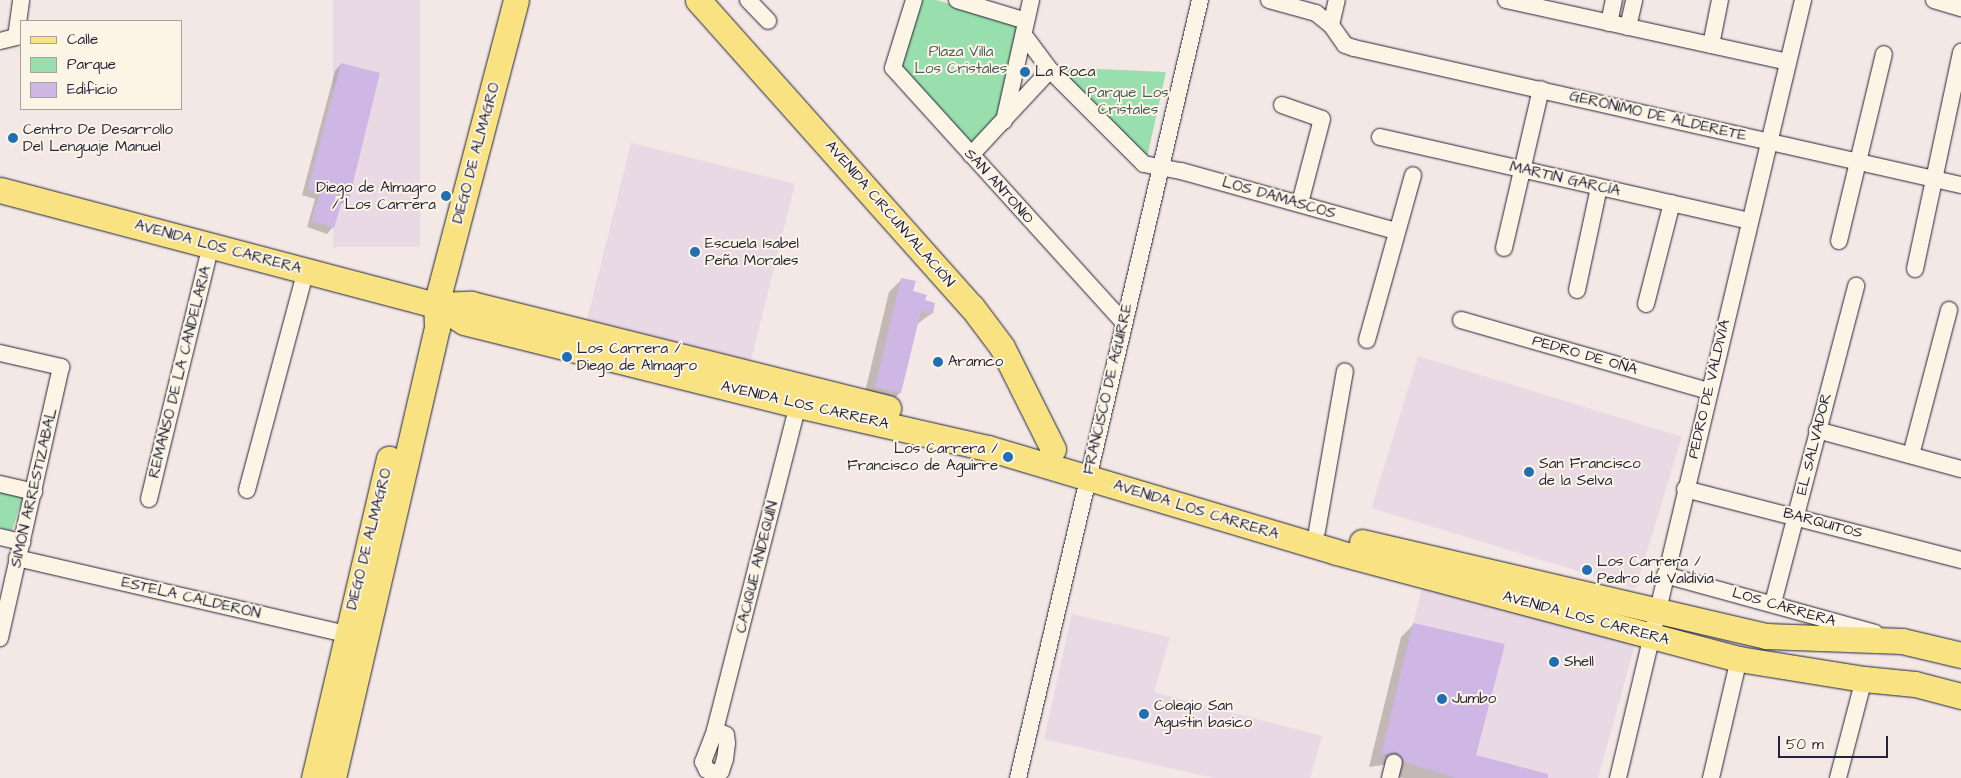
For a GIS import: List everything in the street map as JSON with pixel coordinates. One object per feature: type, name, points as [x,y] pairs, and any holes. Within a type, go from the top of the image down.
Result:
[{"type":"main road","name":"DIEGO DE ALMAGRO","points":[[332,778],[356,636],[422,324],[436,306],[516,0]]},
{"type":"main road","name":"AVENIDA CIRCUNVALACIÓN","points":[[698,0],[791,101],[972,307],[1002,347],[1053,449]]},
{"type":"main road","name":"AVENIDA LOS CARRERA","points":[[0,190],[211,244],[436,306],[464,322],[798,405],[1090,470],[1317,531],[1766,636],[1902,641],[1961,655]]},
{"type":"main road","name":"AVENIDA LOS CARRERA","points":[[436,306],[471,304],[1053,449],[1090,470],[1336,552],[1739,659],[1864,679],[1915,684],[1961,696]]},
{"type":"main road","name":"DIEGO DE ALMAGRO","points":[[314,778],[356,636]]},
{"type":"street","points":[[0,41],[16,37],[21,0]]},
{"type":"street","points":[[748,0],[768,21]]},
{"type":"street","name":"SAN ANTONIO","points":[[914,0],[894,68],[1123,322]]},
{"type":"street","points":[[957,0],[1025,28]]},
{"type":"street","points":[[1004,121],[1031,0]]},
{"type":"street","name":"FRANCISCO DE AGUIRRE","points":[[1018,778],[1123,322],[1200,0]]},
{"type":"street","points":[[1269,0],[1316,13],[1331,25],[1338,0]]},
{"type":"street","points":[[1506,0],[1532,3],[1628,28],[1787,62]]},
{"type":"street","points":[[1609,23],[1614,0]]},
{"type":"street","points":[[1628,28],[1634,0]]},
{"type":"street","points":[[1711,45],[1720,0]]},
{"type":"street","name":"PEDRO DE VALDIVIA","points":[[1618,778],[1664,575],[1803,0]]},
{"type":"street","points":[[1934,0],[1961,8]]},
{"type":"street","name":"GERÓNIMO DE ALDERETE","points":[[1331,25],[1345,45],[1354,48],[1961,185]]},
{"type":"street","name":"LOS DAMASCOS","points":[[1025,28],[1050,70],[1144,164],[1161,169],[1181,171],[1396,231]]},
{"type":"street","points":[[1915,269],[1934,180],[1954,119],[1961,52]]},
{"type":"street","points":[[1840,241],[1884,54]]},
{"type":"street","points":[[971,155],[1050,70]]},
{"type":"street","points":[[1504,248],[1541,89]]},
{"type":"street","points":[[1282,105],[1322,119],[1300,203]]},
{"type":"street","name":"MARTIN GARCÍA","points":[[1380,137],[1749,221]]},
{"type":"street","points":[[1367,340],[1413,175]]},
{"type":"street","points":[[1577,290],[1599,187]]},
{"type":"street","points":[[1646,304],[1672,203]]},
{"type":"street","name":"REMANSO DE LA CANDELARIA","points":[[148,499],[211,244]]},
{"type":"street","points":[[247,490],[306,270]]},
{"type":"street","name":"EL SALVADOR","points":[[1773,603],[1856,286]]},
{"type":"street","points":[[1911,456],[1949,310]]},
{"type":"street","name":"PEDRO DE OÑA","points":[[1461,320],[1709,391]]},
{"type":"street","name":"SIMÓN ARRESTIZABAL","points":[[0,353],[61,367],[0,638]]},
{"type":"street","points":[[1317,531],[1345,371]]},
{"type":"street","name":"CACIQUE ANDEQUÍN","points":[[715,730],[798,405]]},
{"type":"street","points":[[1817,430],[1961,469]]},
{"type":"street","points":[[0,484],[34,492]]},
{"type":"street","name":"BARQUITOS","points":[[1685,489],[1796,516],[1961,560]]},
{"type":"street","points":[[0,537],[22,542]]},
{"type":"street","name":"ESTELA CALDERÓN","points":[[17,558],[356,636]]},
{"type":"street","name":"LOS CARRERA","points":[[1664,575],[1773,603],[1902,641]]},
{"type":"street","points":[[1711,778],[1739,659]]},
{"type":"street","points":[[1838,778],[1864,679]]},
{"type":"shaded area","points":[[333,0],[420,0],[420,247],[333,247]]},
{"type":"shaded area","name":"Escuela Isabel Peña Morales","points":[[631,143],[795,184],[751,360],[587,320]]},
{"type":"shaded area","name":"San Francisco de la Selva","points":[[1418,356],[1682,437],[1635,589],[1372,508]]},
{"type":"shaded area","points":[[1423,584],[1636,641],[1598,778],[1456,778],[1381,755]]},
{"type":"shaded area","name":"Colegio San Agustin basico","points":[[1072,614],[1170,637],[1154,692],[1322,736],[1310,778],[1213,778],[1044,739]]},
{"type":"green space","name":"Plaza Villa Los Cristales","points":[[919,0],[936,0],[1018,23],[1001,120],[970,149],[900,66]]},
{"type":"green space","name":"Parque Los Cristales","points":[[1052,67],[1166,72],[1146,162]]},
{"type":"green space","points":[[0,491],[23,496],[12,531],[0,528]]},
{"type":"building","points":[[341,63],[380,73],[349,199],[343,198],[334,228],[312,221],[320,193],[308,189]]},
{"type":"building","points":[[901,278],[916,281],[913,291],[927,295],[925,300],[935,303],[933,314],[921,311],[901,393],[875,387]]},
{"type":"building","name":"Jumbo","points":[[1413,623],[1505,644],[1476,755],[1548,774],[1548,778],[1456,778],[1404,762],[1397,752],[1381,755]]},
{"type":"place","name":"La Roca","points":[[1025,72]]},
{"type":"place","name":"Centro De Desarrollo Del Lenguaje Manuel","points":[[13,138]]},
{"type":"place","name":"Diego de Almagro / Los Carrera","points":[[446,196]]},
{"type":"place","name":"Escuela Isabel Peña Morales","points":[[695,252]]},
{"type":"place","name":"Los Carrera / Diego de Almagro","points":[[567,357]]},
{"type":"place","name":"Aramco","points":[[938,362]]},
{"type":"place","name":"Los Carrera / Francisco de Aguirre","points":[[1008,457]]},
{"type":"place","name":"San Francisco de la Selva","points":[[1529,472]]},
{"type":"place","name":"Los Carrera / Pedro de Valdivia","points":[[1587,570]]},
{"type":"place","name":"Shell","points":[[1554,662]]},
{"type":"place","name":"Jumbo","points":[[1442,699]]},
{"type":"place","name":"Colegio San Agustin basico","points":[[1144,714]]}]
